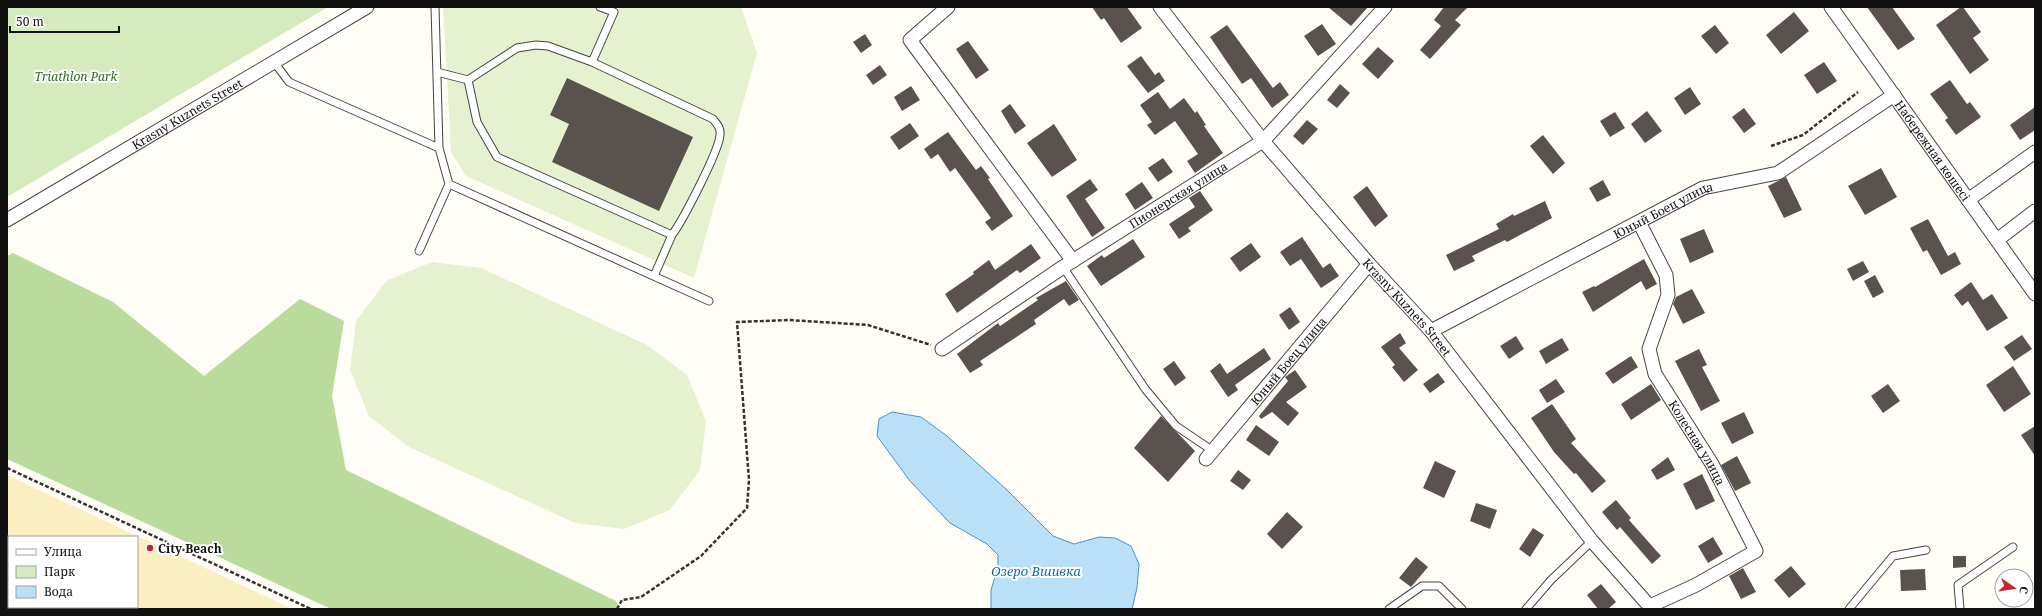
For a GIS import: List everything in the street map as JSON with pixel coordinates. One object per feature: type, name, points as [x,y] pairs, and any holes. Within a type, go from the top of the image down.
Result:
[{"type":"street","name":"Krasny Kuznets Street","points":[[7,220],[367,7]]},
{"type":"street","points":[[948,7],[910,40],[1068,264]]},
{"type":"street","name":"Krasny Kuznets Street","points":[[1160,7],[1263,141],[1369,264],[1431,331],[1592,541],[1651,608]]},
{"type":"street","name":"Пионерская улица","points":[[942,349],[1068,264],[1263,141],[1385,7]]},
{"type":"street","name":"Набережная көшесі","points":[[1831,7],[2035,294]]},
{"type":"street","name":"Юный Боец улица","points":[[1431,331],[1703,188],[1778,173],[1894,95]]},
{"type":"street","points":[[1968,200],[2035,152]]},
{"type":"street","points":[[1996,240],[2035,211]]},
{"type":"street","name":"Колесная улица","points":[[1639,222],[1666,275],[1668,295],[1648,349],[1656,374],[1712,464],[1756,551],[1696,585],[1651,608]]},
{"type":"street","name":"Юный Боец улица","points":[[1210,455],[1369,264]]},
{"type":"lane","points":[[419,251],[449,184],[440,148],[435,7]]},
{"type":"lane","points":[[592,62],[614,12],[600,7]]},
{"type":"lane","points":[[437,72],[468,80],[517,48],[536,45],[548,46],[592,62],[713,119],[720,127],[720,136],[710,162],[672,235],[654,276]]},
{"type":"lane","points":[[274,62],[289,82],[440,148]]},
{"type":"lane","points":[[468,80],[477,122],[497,157],[672,235]]},
{"type":"lane","points":[[449,184],[709,301]]},
{"type":"lane","points":[[1068,264],[1146,390],[1176,426],[1210,455]]},
{"type":"lane","points":[[1526,609],[1551,580],[1592,541]]},
{"type":"lane","points":[[1960,609],[1958,585],[2013,547]]},
{"type":"lane","points":[[1849,609],[1893,556],[1926,550]]},
{"type":"lane","points":[[1389,609],[1422,586],[1439,586],[1462,609]]},
{"type":"path","points":[[1770,146],[1803,135],[1858,92]]},
{"type":"path","points":[[617,609],[622,600],[641,597],[701,556],[747,508],[749,480],[736,322],[789,320],[868,325],[942,349]]},
{"type":"path","points":[[7,468],[311,609]]},
{"type":"green space","name":"Triathlon Park","points":[[7,7],[328,7],[7,197]]},
{"type":"green space","points":[[443,7],[741,7],[757,53],[694,278],[466,176],[451,152]]},
{"type":"green space","points":[[13,253],[113,302],[204,376],[300,299],[344,321],[332,396],[346,470],[616,601],[620,609],[331,609],[7,459],[7,256]]},
{"type":"green space","points":[[432,262],[481,268],[647,345],[687,375],[706,421],[700,470],[670,510],[624,529],[575,523],[409,447],[369,416],[350,370],[356,321],[386,281]]},
{"type":"sand","name":"City Beach","points":[[7,475],[137,536],[8,536],[7,558]]},
{"type":"sand","name":"City Beach","points":[[138,536],[293,609],[126,608],[138,608]]},
{"type":"water","name":"Озеро Вшивка","points":[[892,412],[921,417],[947,436],[1007,490],[1053,536],[1074,544],[1099,537],[1115,538],[1131,546],[1139,564],[1137,588],[1132,609],[991,609],[991,590],[998,567],[998,555],[987,544],[950,523],[910,481],[877,436],[879,419]]},
{"type":"water","points":[[7,577],[8,608],[109,609],[7,609]]},
{"type":"building","points":[[1092,7],[1127,7],[1142,28],[1121,43],[1104,18],[1101,20]]},
{"type":"building","points":[[1328,7],[1368,7],[1351,26]]},
{"type":"building","points":[[1444,7],[1468,7],[1455,20],[1461,25],[1430,59],[1420,50],[1441,26],[1434,20]]},
{"type":"building","points":[[1867,7],[1892,7],[1915,39],[1898,50]]},
{"type":"building","points":[[1963,7],[1981,32],[1973,38],[1989,60],[1970,74],[1936,25]]},
{"type":"building","points":[[1794,12],[1809,31],[1781,54],[1766,35]]},
{"type":"building","points":[[1322,24],[1336,44],[1318,56],[1304,36]]},
{"type":"building","points":[[1227,25],[1273,88],[1280,82],[1289,95],[1272,108],[1251,78],[1242,84],[1210,37]]},
{"type":"building","points":[[1715,25],[1729,43],[1716,54],[1701,36]]},
{"type":"building","points":[[865,34],[872,45],[861,53],[853,42]]},
{"type":"building","points":[[968,41],[989,70],[976,79],[956,49]]},
{"type":"building","points":[[1378,47],[1394,61],[1378,79],[1362,64]]},
{"type":"building","points":[[1141,56],[1155,75],[1159,72],[1165,81],[1148,93],[1127,66]]},
{"type":"building","points":[[1824,62],[1837,81],[1817,94],[1804,75]]},
{"type":"building","points":[[880,65],[887,75],[873,85],[866,75]]},
{"type":"building","points":[[567,78],[693,137],[659,211],[552,162],[569,124],[550,115]]},
{"type":"building","points":[[1950,80],[1967,104],[1970,102],[1981,117],[1956,135],[1945,120],[1948,118],[1930,94]]},
{"type":"building","points":[[1340,84],[1350,93],[1337,108],[1327,100]]},
{"type":"building","points":[[911,86],[920,100],[902,111],[894,97]]},
{"type":"building","points":[[1690,87],[1701,104],[1685,115],[1674,98]]},
{"type":"building","points":[[1158,92],[1170,109],[1184,98],[1195,113],[1197,111],[1206,125],[1204,126],[1223,153],[1195,173],[1187,161],[1198,154],[1175,121],[1155,135],[1147,125],[1152,122],[1140,105]]},
{"type":"building","points":[[1010,104],[1026,126],[1015,134],[1001,111]]},
{"type":"building","points":[[2035,107],[2035,130],[2020,140],[2010,125]]},
{"type":"building","points":[[1744,108],[1756,124],[1744,133],[1732,117]]},
{"type":"building","points":[[1647,111],[1662,131],[1645,143],[1631,124]]},
{"type":"building","points":[[1615,112],[1625,128],[1610,137],[1600,121]]},
{"type":"building","points":[[1307,120],[1318,129],[1303,145],[1293,136]]},
{"type":"building","points":[[910,123],[919,136],[899,150],[890,137]]},
{"type":"building","points":[[1054,124],[1077,160],[1052,177],[1027,143]]},
{"type":"building","points":[[948,132],[976,170],[981,166],[1013,216],[992,231],[985,222],[991,218],[955,168],[950,172],[938,154],[931,159],[924,149]]},
{"type":"building","points":[[1543,135],[1565,163],[1553,174],[1530,146]]},
{"type":"building","points":[[1163,158],[1173,172],[1158,182],[1148,168]]},
{"type":"building","points":[[1881,168],[1897,197],[1865,215],[1848,186]]},
{"type":"building","points":[[1786,177],[1802,210],[1784,218],[1768,186]]},
{"type":"building","points":[[1090,179],[1098,190],[1085,199],[1105,228],[1092,237],[1066,196]]},
{"type":"building","points":[[1603,180],[1611,195],[1597,202],[1589,188]]},
{"type":"building","points":[[1142,182],[1153,198],[1135,210],[1125,194]]},
{"type":"building","points":[[1367,186],[1388,216],[1375,227],[1353,197]]},
{"type":"building","points":[[1200,191],[1213,210],[1188,228],[1191,231],[1179,239],[1169,224],[1195,207],[1189,198]]},
{"type":"building","points":[[1545,201],[1552,218],[1507,242],[1505,240],[1472,256],[1475,261],[1454,271],[1446,255],[1499,229],[1496,224],[1513,214],[1514,216]]},
{"type":"building","points":[[1928,219],[1948,256],[1955,252],[1961,264],[1941,275],[1927,250],[1923,252],[1910,228]]},
{"type":"building","points":[[1704,229],[1714,252],[1690,263],[1680,239]]},
{"type":"building","points":[[1302,237],[1323,268],[1330,263],[1339,276],[1321,288],[1301,259],[1290,266],[1280,252]]},
{"type":"building","points":[[1133,239],[1145,257],[1101,286],[1087,266],[1102,255],[1104,258]]},
{"type":"building","points":[[1251,243],[1261,257],[1240,272],[1230,258]]},
{"type":"building","points":[[1031,244],[1041,258],[1020,273],[1017,270],[957,313],[945,294],[974,274],[973,272],[989,260],[995,270]]},
{"type":"building","points":[[1644,259],[1657,284],[1646,290],[1641,281],[1593,312],[1582,292],[1594,286],[1595,287]]},
{"type":"building","points":[[1863,261],[1869,272],[1853,281],[1847,269]]},
{"type":"building","points":[[1875,275],[1884,292],[1873,298],[1864,281]]},
{"type":"building","points":[[1066,281],[1079,300],[1069,306],[1064,299],[1034,320],[1036,324],[980,361],[983,365],[970,373],[957,354],[998,323],[1000,326],[1038,300],[1036,298]]},
{"type":"building","points":[[1971,282],[1983,300],[1992,294],[2008,318],[1987,331],[1968,301],[1962,306],[1954,295]]},
{"type":"building","points":[[1692,289],[1705,313],[1683,324],[1673,304],[1676,297]]},
{"type":"building","points":[[1290,307],[1300,322],[1289,330],[1279,315]]},
{"type":"building","points":[[1400,333],[1406,343],[1399,348],[1418,370],[1404,382],[1392,367],[1395,365],[1381,347]]},
{"type":"building","points":[[2022,335],[2032,349],[2014,361],[2004,347]]},
{"type":"building","points":[[1516,336],[1524,349],[1509,359],[1500,346]]},
{"type":"building","points":[[1562,338],[1569,350],[1546,364],[1539,351]]},
{"type":"building","points":[[1264,348],[1271,359],[1235,385],[1238,390],[1228,397],[1210,371],[1220,363],[1227,374]]},
{"type":"building","points":[[1699,349],[1707,365],[1702,367],[1720,401],[1701,411],[1675,361]]},
{"type":"building","points":[[1631,356],[1638,367],[1613,384],[1605,373]]},
{"type":"building","points":[[1174,361],[1186,378],[1175,386],[1163,369]]},
{"type":"building","points":[[2013,366],[2031,394],[2004,412],[1986,385]]},
{"type":"building","points":[[1295,370],[1307,387],[1286,402],[1299,413],[1288,426],[1272,412],[1261,419],[1259,416],[1288,381],[1285,377]]},
{"type":"building","points":[[1438,373],[1445,382],[1430,393],[1423,384]]},
{"type":"building","points":[[1556,379],[1565,392],[1547,403],[1539,390]]},
{"type":"building","points":[[1651,384],[1661,400],[1631,420],[1621,404]]},
{"type":"building","points":[[1888,384],[1900,401],[1883,413],[1871,396]]},
{"type":"building","points":[[1552,404],[1576,439],[1571,443],[1606,481],[1592,493],[1576,473],[1574,474],[1554,452],[1531,418]]},
{"type":"building","points":[[1744,412],[1754,433],[1732,444],[1721,423]]},
{"type":"building","points":[[1161,416],[1195,451],[1168,482],[1134,448]]},
{"type":"building","points":[[1256,425],[1279,442],[1269,456],[1246,440]]},
{"type":"building","points":[[2035,426],[2035,456],[2021,435]]},
{"type":"building","points":[[1737,456],[1751,483],[1735,491],[1721,465]]},
{"type":"building","points":[[1668,457],[1675,470],[1657,480],[1651,470]]},
{"type":"building","points":[[1435,461],[1456,471],[1444,498],[1423,488]]},
{"type":"building","points":[[1238,470],[1251,480],[1243,490],[1230,481]]},
{"type":"building","points":[[1702,474],[1715,501],[1696,510],[1683,484]]},
{"type":"building","points":[[1616,500],[1631,518],[1629,520],[1661,556],[1652,564],[1620,527],[1617,530],[1602,512]]},
{"type":"building","points":[[1476,503],[1497,510],[1490,529],[1470,521]]},
{"type":"building","points":[[1287,512],[1303,527],[1282,549],[1267,534]]},
{"type":"building","points":[[1533,528],[1544,535],[1530,557],[1519,549]]},
{"type":"building","points":[[1713,537],[1723,554],[1708,563],[1698,546]]},
{"type":"building","points":[[1953,556],[1966,556],[1966,567],[1953,568]]},
{"type":"building","points":[[1416,557],[1428,567],[1411,587],[1399,578]]},
{"type":"building","points":[[1791,566],[1806,584],[1789,598],[1774,580]]},
{"type":"building","points":[[1743,568],[1756,592],[1741,599],[1729,576]]},
{"type":"building","points":[[1925,569],[1926,590],[1901,591],[1900,570]]},
{"type":"building","points":[[1601,584],[1616,602],[1608,609],[1598,609],[1587,595]]},
{"type":"place","name":"City Beach","points":[[150,548]]}]
